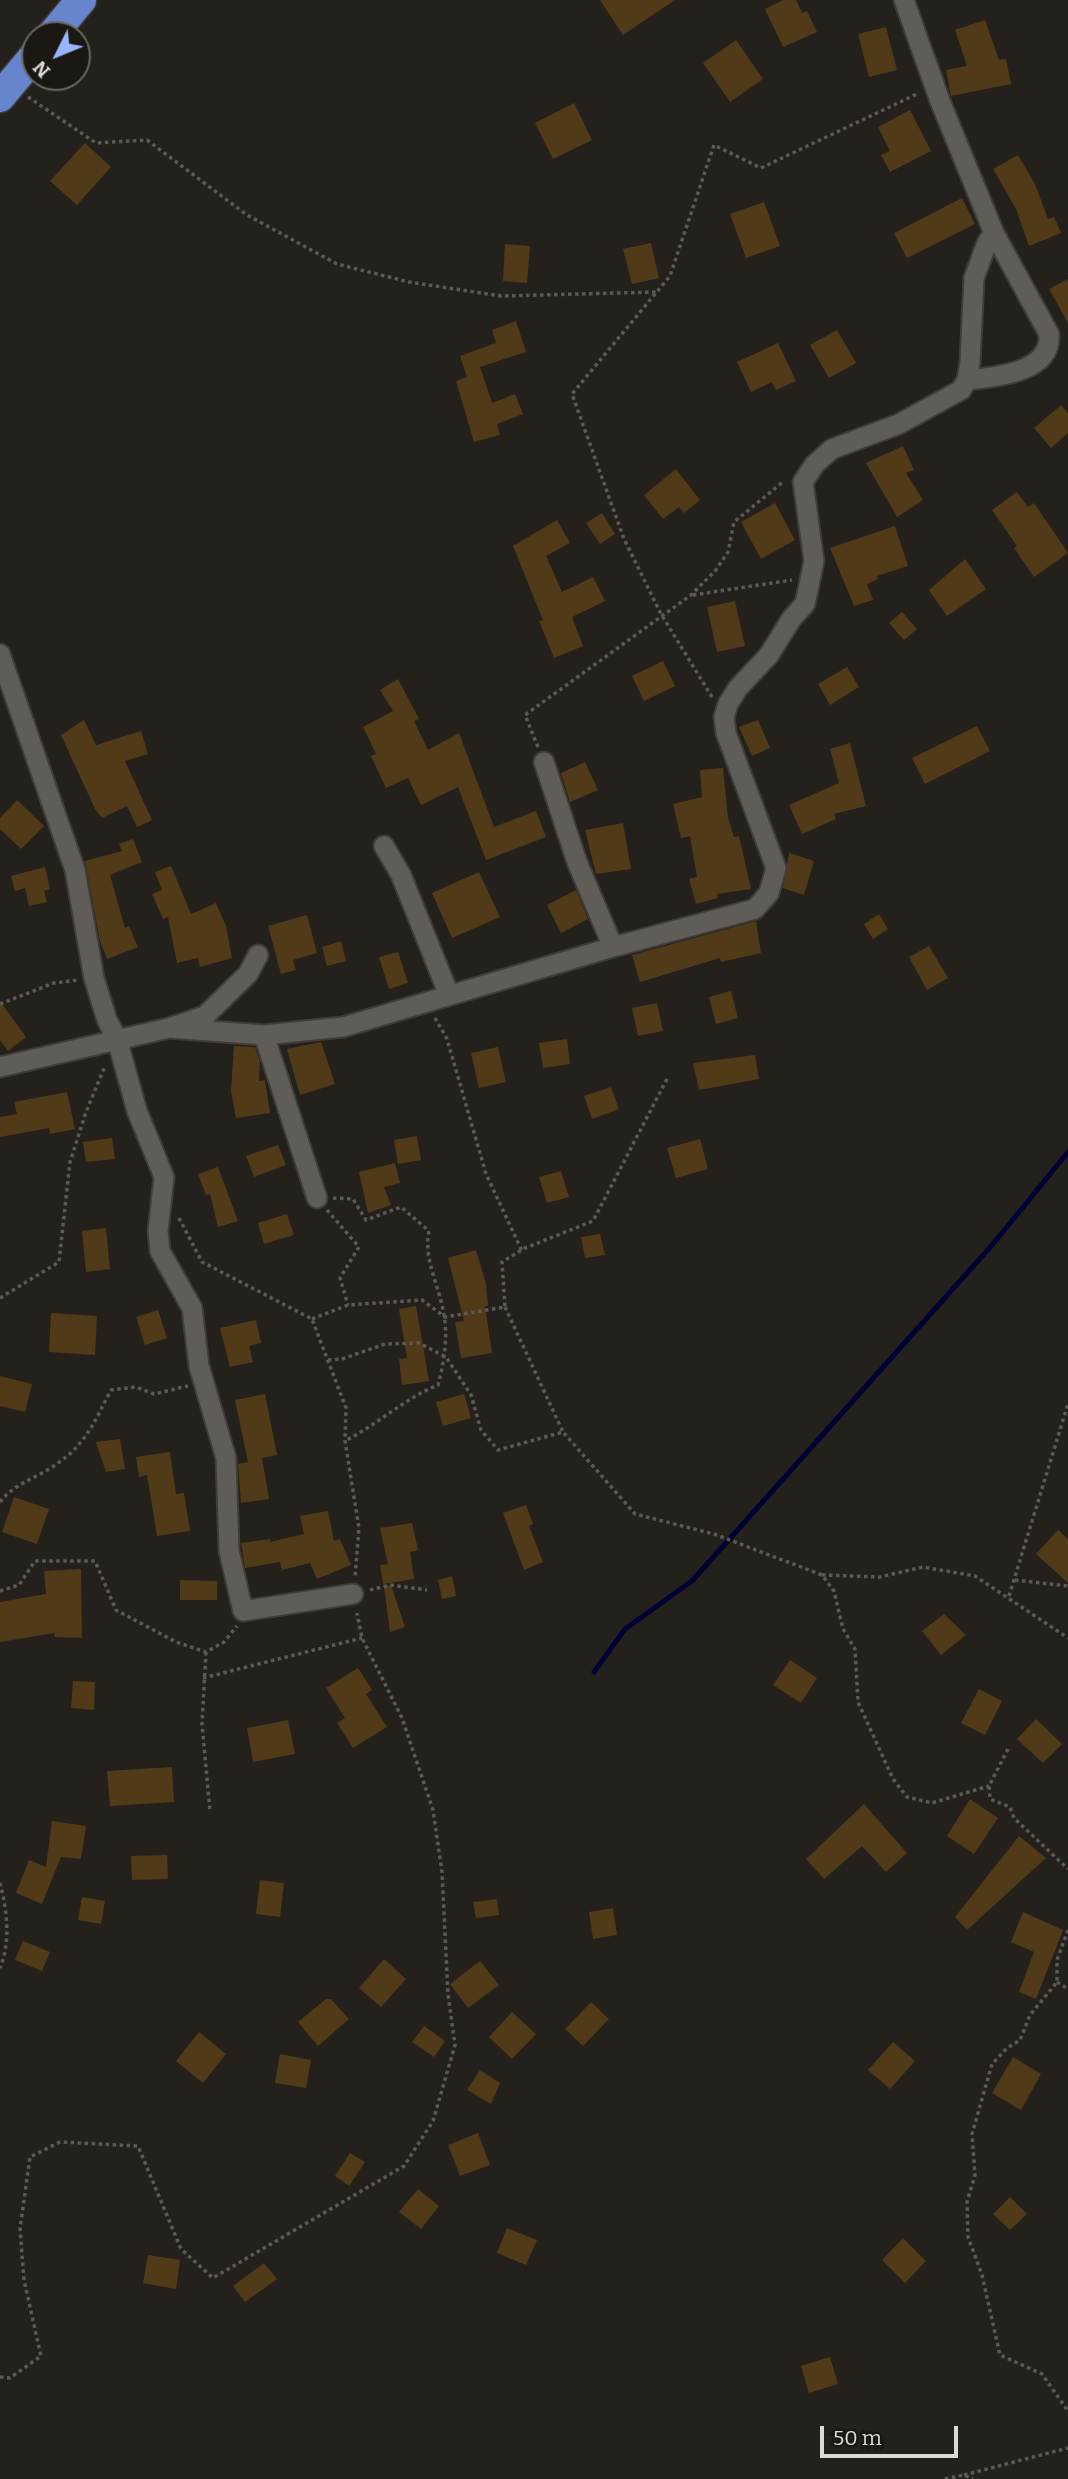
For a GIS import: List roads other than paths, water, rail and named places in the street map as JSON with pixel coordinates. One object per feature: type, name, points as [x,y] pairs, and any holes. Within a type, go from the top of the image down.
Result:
[{"type":"highway","points":[[63,21],[81,0]]},
{"type":"highway","points":[[5,91],[21,72]]},
{"type":"street","points":[[904,0],[934,86],[994,233],[1049,334],[1050,341],[1042,357],[1022,370],[1007,375],[967,380]]},
{"type":"street","points":[[169,1028],[264,1035],[343,1027],[613,947],[745,914],[755,909],[769,893],[776,868],[774,856],[762,834],[726,733],[723,717],[738,688],[769,655],[792,618],[805,604],[812,578],[813,549],[803,481],[811,469],[832,449],[899,424],[961,390],[967,380],[974,278],[987,243],[994,233]]},
{"type":"street","points":[[0,654],[75,870],[94,978],[107,1020],[117,1039],[137,1111],[164,1177],[158,1231],[160,1251],[192,1308],[196,1353],[226,1458],[229,1551],[243,1611],[353,1594]]},
{"type":"street","points":[[544,762],[577,862],[613,947]]},
{"type":"street","points":[[384,846],[401,875],[449,995]]},
{"type":"street","points":[[0,1067],[169,1028],[205,1016],[248,974],[258,955]]},
{"type":"street","points":[[264,1035],[317,1198]]},
{"type":"waterway","points":[[594,1672],[625,1629],[692,1581],[993,1244],[1068,1152]]}]
